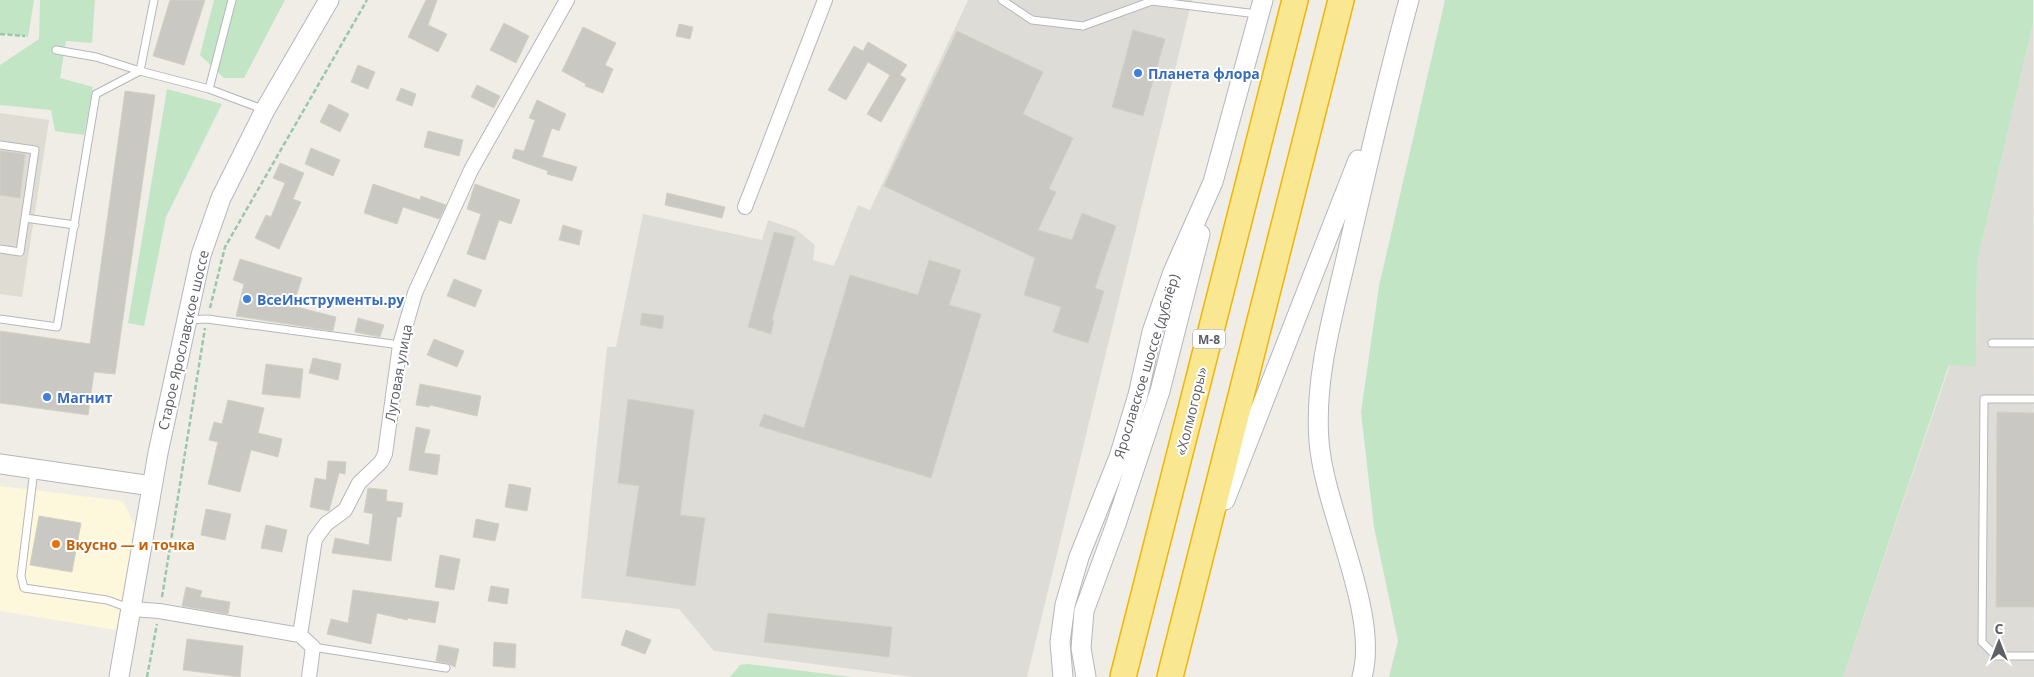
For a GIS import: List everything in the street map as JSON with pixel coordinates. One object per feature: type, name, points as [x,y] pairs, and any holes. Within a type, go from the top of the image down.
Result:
[{"type":"highway","name":"«Холмогоры»","points":[[1124,677],[1295,0]]},
{"type":"highway","points":[[1170,677],[1340,0]]},
{"type":"street","name":"Старое Ярославское шоссе","points":[[119,677],[152,486],[185,320],[201,255],[221,198],[265,110],[329,0]]},
{"type":"street","name":"Луговая улица","points":[[300,635],[315,539],[319,531],[345,510],[359,483],[381,462],[385,454],[400,345],[414,293],[471,170],[567,0]]},
{"type":"street","points":[[745,207],[826,0]]},
{"type":"street","points":[[1363,673],[1366,639],[1356,588],[1328,494],[1319,441],[1319,401],[1325,350],[1386,84],[1408,0]]},
{"type":"street","name":"Ярославское шоссе (дублёр)","points":[[1063,677],[1060,642],[1070,589],[1079,557],[1119,457],[1138,396],[1152,332],[1173,272],[1213,182],[1262,7]]},
{"type":"street","points":[[1194,581],[1260,406],[1340,210],[1386,84]]},
{"type":"street","points":[[1086,677],[1081,648],[1081,629],[1089,592],[1116,524],[1160,392],[1213,182]]},
{"type":"street","points":[[0,464],[152,486]]},
{"type":"street","points":[[132,609],[159,611],[300,635],[313,647],[309,677]]},
{"type":"lane","points":[[140,71],[154,0]]},
{"type":"lane","points":[[209,89],[232,0]]},
{"type":"lane","points":[[1002,0],[1032,20],[1083,26],[1152,1],[1262,7]]},
{"type":"lane","points":[[56,50],[96,57],[209,89],[265,110]]},
{"type":"lane","points":[[0,319],[58,327],[96,94],[140,71]]},
{"type":"lane","points":[[0,146],[35,150],[20,252],[0,249]]},
{"type":"lane","points":[[25,218],[74,225]]},
{"type":"lane","points":[[185,320],[207,319],[400,345]]},
{"type":"lane","points":[[1992,343],[2034,343]]},
{"type":"lane","points":[[2034,399],[1984,399],[1982,642],[1996,656],[2034,656]]},
{"type":"lane","points":[[34,470],[21,576],[24,588],[106,600],[132,609]]},
{"type":"lane","points":[[313,647],[446,668]]},
{"type":"path","points":[[0,34],[26,36]]},
{"type":"shaded area","points":[[968,0],[1192,0],[1027,677],[913,677],[714,651],[679,609],[581,598],[607,347],[616,347],[643,214],[762,240],[768,220],[797,230],[815,245],[813,260],[834,266],[858,205],[870,210]]},
{"type":"shaded area","points":[[2033,0],[2034,677],[1843,677],[1950,365],[1976,365],[1977,263],[2033,24]]},
{"type":"shaded area","points":[[0,113],[49,120],[22,297],[0,294]]},
{"type":"shaded area","points":[[0,486],[123,501],[135,526],[116,630],[0,611]]},
{"type":"green space","points":[[0,0],[34,0],[28,37],[0,33]]},
{"type":"green space","points":[[40,0],[95,0],[92,43],[66,41],[60,78],[93,87],[84,135],[55,131],[51,110],[0,105],[0,65],[39,39]]},
{"type":"green space","points":[[214,0],[285,0],[244,78],[224,78],[200,55]]},
{"type":"green space","points":[[1445,0],[2033,0],[2033,24],[1977,263],[1976,366],[1949,365],[1843,677],[1389,677],[1398,641],[1374,527],[1361,412],[1379,286]]},
{"type":"green space","points":[[167,89],[222,104],[166,217],[144,326],[128,323]]},
{"type":"green space","points":[[747,664],[852,677],[730,677],[740,665]]},
{"type":"building","points":[[170,0],[205,0],[184,65],[153,56]]},
{"type":"building","points":[[426,0],[437,0],[428,25],[447,34],[438,52],[408,37]]},
{"type":"building","points":[[504,23],[529,36],[516,63],[490,50]]},
{"type":"building","points":[[679,24],[693,27],[690,39],[676,36]]},
{"type":"building","points":[[583,27],[616,43],[605,65],[613,69],[603,93],[585,86],[586,84],[562,71]]},
{"type":"building","name":"Планета флора","points":[[1133,30],[1165,39],[1143,116],[1112,107]]},
{"type":"building","points":[[957,31],[1043,72],[1023,114],[1073,138],[1049,189],[1056,192],[1038,230],[1072,240],[1082,213],[1116,226],[1095,288],[1104,291],[1088,343],[1053,332],[1061,307],[1024,295],[1035,258],[884,186]]},
{"type":"building","points":[[868,42],[907,65],[900,75],[906,79],[881,122],[867,114],[890,75],[868,62],[846,100],[828,90],[854,46],[863,51]]},
{"type":"building","points":[[358,65],[375,72],[368,89],[351,82]]},
{"type":"building","points":[[477,85],[500,96],[494,108],[471,97]]},
{"type":"building","points":[[401,88],[416,94],[412,106],[396,100]]},
{"type":"building","points":[[125,91],[155,95],[115,374],[94,372],[88,415],[0,403],[0,331],[90,344]]},
{"type":"building","points":[[537,100],[566,114],[559,131],[552,128],[542,157],[577,167],[572,181],[547,174],[548,171],[512,158],[515,149],[524,151],[535,120],[529,118]]},
{"type":"building","points":[[329,104],[349,114],[340,132],[320,122]]},
{"type":"building","points":[[428,131],[463,140],[459,156],[424,147]]},
{"type":"building","points":[[311,148],[340,160],[333,176],[305,164]]},
{"type":"building","points":[[0,151],[25,154],[20,198],[0,195]]},
{"type":"building","points":[[280,163],[304,173],[293,199],[301,202],[279,249],[255,238],[266,215],[271,217],[285,183],[273,178]]},
{"type":"building","points":[[373,184],[420,200],[421,196],[446,205],[439,219],[403,207],[397,224],[364,213]]},
{"type":"building","points":[[475,184],[520,200],[511,224],[499,220],[485,260],[467,254],[481,214],[467,209]]},
{"type":"building","points":[[667,193],[725,207],[722,218],[665,205]]},
{"type":"building","points":[[563,225],[582,231],[579,245],[559,240]]},
{"type":"building","points":[[774,232],[795,237],[772,320],[774,321],[771,334],[748,327]]},
{"type":"building","points":[[240,259],[302,278],[293,306],[336,317],[333,331],[236,316],[244,284],[233,280]]},
{"type":"building","points":[[929,260],[961,270],[949,305],[981,314],[931,478],[759,426],[764,414],[804,428],[850,275],[918,295]]},
{"type":"building","points":[[454,279],[482,290],[475,307],[447,296]]},
{"type":"building","points":[[642,313],[664,316],[662,329],[640,325]]},
{"type":"building","points":[[358,318],[384,325],[380,337],[355,332]]},
{"type":"building","points":[[434,339],[464,351],[457,367],[427,355]]},
{"type":"building","points":[[313,358],[341,364],[338,380],[309,373]]},
{"type":"building","points":[[266,364],[303,369],[300,398],[262,394]]},
{"type":"building","points":[[420,384],[481,396],[477,416],[430,405],[429,407],[416,405]]},
{"type":"building","points":[[628,399],[694,410],[680,515],[705,518],[695,586],[626,576],[639,486],[618,483]]},
{"type":"building","points":[[228,400],[264,408],[258,433],[282,439],[278,457],[251,450],[240,492],[208,484],[218,442],[209,440],[214,422],[222,424]]},
{"type":"building","points":[[1997,412],[2034,413],[2034,607],[1996,607]]},
{"type":"building","points":[[416,427],[430,430],[424,453],[440,455],[437,475],[409,470]]},
{"type":"building","points":[[328,461],[346,462],[345,474],[339,473],[329,511],[310,507],[315,478],[326,480]]},
{"type":"building","points":[[509,484],[531,488],[527,511],[505,507]]},
{"type":"building","points":[[368,488],[387,490],[386,501],[403,503],[401,517],[397,517],[391,561],[332,553],[335,538],[369,545],[373,514],[364,512]]},
{"type":"building","points":[[206,509],[231,514],[225,540],[201,535]]},
{"type":"building","name":"Вкусно — и точка","points":[[39,516],[81,523],[72,572],[30,565]]},
{"type":"building","points":[[476,519],[499,524],[495,541],[473,537]]},
{"type":"building","points":[[266,525],[287,530],[282,552],[261,548]]},
{"type":"building","points":[[440,555],[460,559],[454,590],[435,587]]},
{"type":"building","points":[[491,586],[509,589],[507,604],[488,601]]},
{"type":"building","points":[[186,587],[202,591],[200,597],[230,602],[228,614],[182,606]]},
{"type":"building","points":[[353,590],[439,602],[435,623],[408,618],[407,620],[377,613],[371,644],[327,634],[331,619],[348,623]]},
{"type":"building","points":[[768,613],[892,627],[889,657],[764,642]]},
{"type":"building","points":[[626,630],[651,640],[645,654],[621,645]]},
{"type":"building","points":[[187,639],[243,646],[240,677],[183,670]]},
{"type":"building","points":[[494,642],[516,644],[515,668],[493,666]]},
{"type":"building","points":[[439,645],[459,649],[455,667],[436,661]]},
{"type":"place","name":"Планета флора","points":[[1138,73]]},
{"type":"place","name":"ВсеИнструменты.ру","points":[[247,299]]},
{"type":"place","name":"Магнит","points":[[47,397]]},
{"type":"place","name":"Вкусно — и точка","points":[[56,544]]}]
